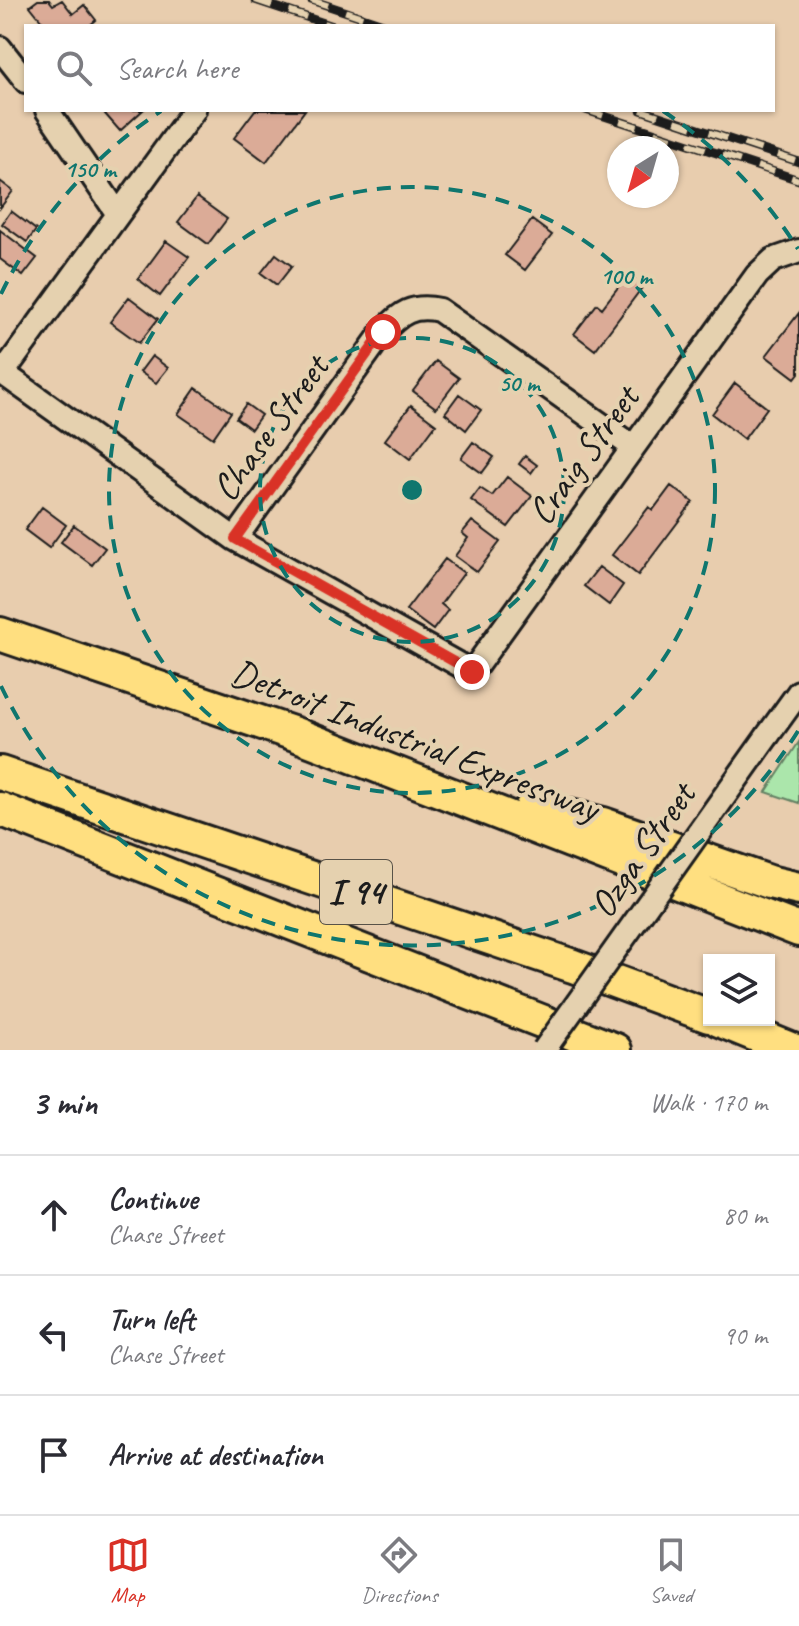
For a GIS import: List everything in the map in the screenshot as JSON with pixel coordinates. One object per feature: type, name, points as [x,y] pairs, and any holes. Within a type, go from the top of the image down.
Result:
[{"type":"highway","name":"Detroit Industrial Expressway","points":[[0,634],[295,734],[799,930]]},
{"type":"highway","name":"I 94","points":[[0,773],[558,961],[703,1014]]},
{"type":"highway","points":[[408,776],[603,824],[769,882],[799,889]]},
{"type":"highway","points":[[0,809],[615,1050]]},
{"type":"highway","points":[[521,1013],[590,1050]]},
{"type":"highway","points":[[734,1026],[793,1050]]},
{"type":"street","points":[[0,48],[24,78]]},
{"type":"street","points":[[48,112],[118,214]]},
{"type":"street","points":[[1,372],[193,112]]},
{"type":"street","name":"Craig Street","points":[[472,672],[754,280],[773,260],[799,251]]},
{"type":"street","name":"Chase Street","points":[[235,539],[383,332],[399,314],[413,308],[425,306],[439,310],[633,447]]},
{"type":"street","name":"Chase Street","points":[[1,372],[235,539],[472,672]]},
{"type":"street","name":"Ozga Street","points":[[544,1050],[799,692]]},
{"type":"green space","points":[[799,742],[799,803],[766,792]]},
{"type":"building","points":[[38,0],[49,0],[53,5],[62,0],[73,14],[84,5],[96,20],[91,24],[44,24],[30,6]]},
{"type":"building","points":[[107,112],[141,112],[120,131],[105,114]]},
{"type":"building","points":[[254,112],[304,112],[266,162],[234,138]]},
{"type":"building","points":[[0,181],[13,191],[0,208]]},
{"type":"building","points":[[197,197],[227,219],[208,244],[178,222]]},
{"type":"building","points":[[11,211],[36,230],[27,242],[2,224]]},
{"type":"building","points":[[532,220],[552,235],[525,270],[505,255]]},
{"type":"building","points":[[0,230],[37,258],[23,276],[0,259]]},
{"type":"building","points":[[166,241],[189,257],[160,296],[138,279]]},
{"type":"building","points":[[276,254],[292,266],[277,285],[261,273]]},
{"type":"building","points":[[629,273],[644,285],[595,350],[574,334],[597,304],[602,308]]},
{"type":"building","points":[[129,297],[158,319],[139,343],[110,322]]},
{"type":"building","points":[[799,313],[799,373],[795,378],[766,356]]},
{"type":"building","points":[[152,356],[168,368],[156,383],[140,372]]},
{"type":"building","points":[[436,361],[459,378],[436,408],[413,391]]},
{"type":"building","points":[[735,383],[767,408],[744,439],[712,414]]},
{"type":"building","points":[[196,388],[231,412],[213,438],[178,414]]},
{"type":"building","points":[[459,394],[481,410],[466,430],[445,413]]},
{"type":"building","points":[[246,404],[261,415],[251,429],[236,418]]},
{"type":"building","points":[[411,405],[436,424],[410,459],[385,440]]},
{"type":"building","points":[[473,442],[494,457],[482,473],[461,458]]},
{"type":"building","points":[[525,456],[537,465],[531,473],[519,464]]},
{"type":"building","points":[[507,477],[532,496],[508,527],[471,500],[480,488],[492,496]]},
{"type":"building","points":[[671,486],[693,502],[638,575],[612,555],[649,507],[653,510]]},
{"type":"building","points":[[42,507],[66,525],[49,548],[25,530]]},
{"type":"building","points":[[472,521],[500,542],[477,572],[455,556],[468,538],[462,533]]},
{"type":"building","points":[[74,525],[105,548],[92,565],[61,542]]},
{"type":"building","points":[[445,559],[464,573],[441,604],[448,610],[433,630],[406,610]]},
{"type":"building","points":[[599,567],[623,585],[609,605],[584,586]]},
{"type":"railway","points":[[255,0],[327,24]]},
{"type":"railway","points":[[311,0],[383,24]]},
{"type":"railway","points":[[592,112],[799,180]]},
{"type":"railway","points":[[647,112],[799,162]]},
{"type":"route","points":[[383,332],[235,539],[472,672]]}]
